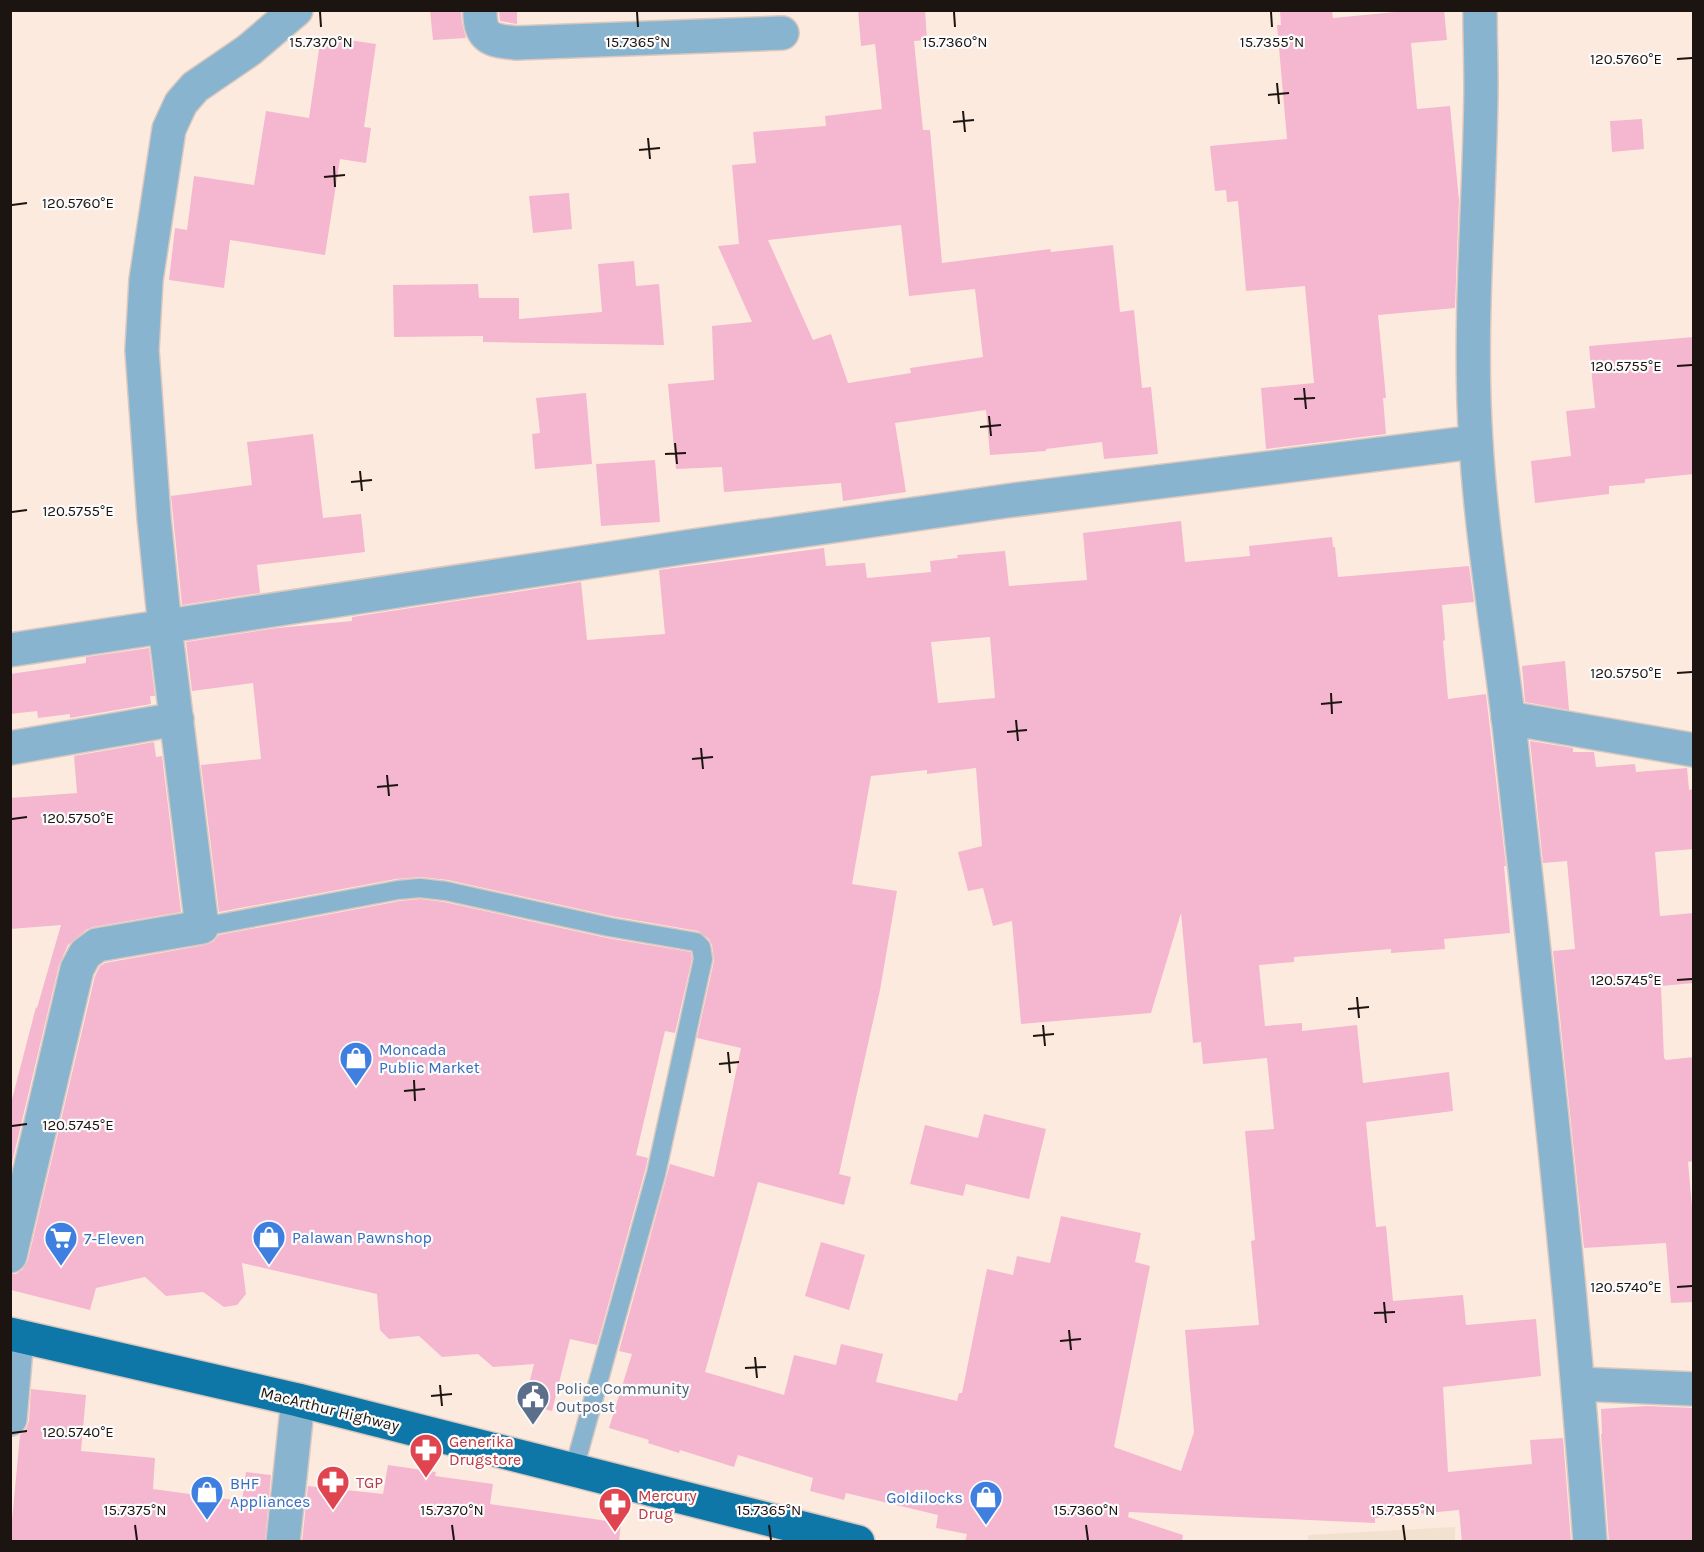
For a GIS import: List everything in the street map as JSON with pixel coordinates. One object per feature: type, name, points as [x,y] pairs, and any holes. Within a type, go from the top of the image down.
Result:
[{"type":"highway","name":"MacArthur Highway","points":[[14,1335],[298,1400],[858,1542]]},
{"type":"street","points":[[10,1256],[77,969],[85,954],[97,945],[202,927],[165,627],[142,350],[146,280],[169,129],[181,103],[195,87],[249,50],[296,10]]},
{"type":"street","points":[[480,10],[480,24],[486,35],[498,41],[516,43],[782,33]]},
{"type":"street","points":[[1480,10],[1481,87],[1473,362],[1475,442],[1485,540],[1509,718],[1549,1084],[1579,1384],[1590,1542]]},
{"type":"street","points":[[10,650],[686,546],[1006,501],[1475,442]]},
{"type":"street","points":[[1509,718],[1694,750]]},
{"type":"street","points":[[10,748],[177,719]]},
{"type":"street","points":[[10,1419],[14,1335]]},
{"type":"street","points":[[1579,1384],[1694,1389]]},
{"type":"street","points":[[283,1542],[298,1400]]},
{"type":"lane","points":[[202,927],[398,890],[420,888],[446,891],[609,927],[696,942],[701,947],[704,959],[656,1174],[574,1469]]},
{"type":"shaded area","points":[[1455,1527],[1455,1541],[1308,1541],[1308,1535]]},
{"type":"building","points":[[430,10],[461,10],[466,38],[433,40]]},
{"type":"building","points":[[499,10],[517,10],[517,24],[500,21]]},
{"type":"building","points":[[858,10],[925,10],[927,40],[914,41],[923,130],[930,130],[942,263],[1050,249],[1051,252],[1113,245],[1120,312],[1134,310],[1142,388],[1151,387],[1158,454],[1104,459],[1102,442],[1046,449],[1046,451],[990,455],[986,410],[895,423],[906,492],[843,501],[841,483],[724,492],[722,467],[676,469],[668,384],[714,380],[712,326],[752,322],[718,246],[739,244],[732,165],[756,163],[753,132],[826,126],[825,116],[882,109],[875,44],[861,46]],"holes":[[[901,225],[909,296],[975,289],[983,357],[910,368],[911,373],[848,383],[831,334],[813,340],[768,240]]]},
{"type":"building","points":[[1280,10],[1332,10],[1333,18],[1416,10],[1444,10],[1447,40],[1411,43],[1417,109],[1450,106],[1459,200],[1455,308],[1378,315],[1386,398],[1383,398],[1386,434],[1266,449],[1261,388],[1314,383],[1305,286],[1246,291],[1238,201],[1227,202],[1226,190],[1215,191],[1210,146],[1287,139],[1277,25],[1281,25]]},
{"type":"building","points":[[321,36],[376,44],[364,127],[371,128],[366,163],[340,159],[325,255],[230,240],[224,288],[169,280],[175,228],[187,230],[194,176],[254,185],[266,111],[309,118]]},
{"type":"building","points":[[1642,119],[1644,149],[1612,152],[1610,121]]},
{"type":"building","points":[[569,193],[572,229],[533,233],[529,196]]},
{"type":"building","points":[[634,261],[636,286],[659,284],[664,345],[483,342],[483,336],[394,337],[393,285],[478,284],[479,298],[519,298],[519,319],[602,312],[598,264]]},
{"type":"building","points":[[1694,337],[1694,474],[1645,479],[1645,483],[1609,486],[1609,494],[1535,503],[1531,461],[1571,456],[1566,411],[1595,408],[1589,346]]},
{"type":"building","points":[[586,393],[592,464],[535,469],[532,434],[540,433],[536,398]]},
{"type":"building","points":[[313,434],[323,518],[361,514],[365,552],[257,565],[260,593],[182,605],[171,496],[252,485],[247,442]]},
{"type":"building","points":[[655,460],[660,522],[601,526],[596,464]]},
{"type":"building","points":[[1181,521],[1185,562],[1250,556],[1249,546],[1332,537],[1338,577],[1469,566],[1474,602],[1442,605],[1448,699],[1486,694],[1506,866],[1504,866],[1510,933],[1444,939],[1445,949],[1391,953],[1391,949],[1294,957],[1294,962],[1259,965],[1265,1026],[1302,1023],[1302,1031],[1357,1025],[1363,1083],[1449,1072],[1453,1111],[1366,1122],[1376,1227],[1386,1226],[1393,1301],[1463,1295],[1466,1325],[1536,1319],[1541,1376],[1443,1387],[1448,1472],[1532,1464],[1530,1440],[1563,1438],[1571,1542],[1462,1542],[1459,1510],[1375,1518],[1375,1523],[1129,1512],[1128,1517],[1183,1535],[1182,1542],[965,1542],[967,1534],[936,1528],[938,1515],[846,1493],[844,1500],[810,1491],[813,1478],[738,1455],[734,1467],[680,1450],[679,1453],[648,1443],[649,1440],[609,1428],[632,1354],[619,1351],[670,1164],[714,1177],[741,1048],[697,1038],[714,961],[709,939],[698,931],[611,916],[448,880],[421,877],[396,879],[219,912],[201,765],[261,759],[253,683],[192,691],[186,642],[277,628],[352,621],[352,617],[581,582],[587,640],[665,634],[659,570],[824,548],[826,566],[865,563],[867,578],[931,572],[930,561],[958,558],[957,555],[1005,551],[1009,586],[1087,580],[1083,533]],"holes":[[[990,637],[995,698],[938,703],[931,642]],[[976,768],[982,846],[958,852],[968,891],[983,888],[993,926],[1012,921],[1021,1024],[1151,1013],[1181,913],[1193,1043],[1201,1042],[1203,1064],[1267,1058],[1274,1129],[1245,1131],[1255,1240],[1251,1241],[1259,1325],[1185,1330],[1194,1432],[1181,1471],[1114,1447],[1150,1266],[1135,1262],[1141,1233],[1061,1216],[1050,1263],[1017,1256],[1013,1275],[987,1269],[962,1393],[959,1393],[957,1401],[876,1382],[883,1354],[841,1344],[836,1365],[794,1355],[784,1395],[705,1372],[758,1182],[844,1205],[851,1177],[839,1174],[880,990],[897,891],[852,884],[871,776],[927,770],[927,774]]]},
{"type":"building","points":[[149,648],[155,696],[150,696],[151,704],[70,718],[70,714],[38,718],[37,711],[10,714],[10,674],[86,663],[86,657]]},
{"type":"building","points":[[1565,661],[1569,710],[1525,702],[1522,666]]},
{"type":"building","points":[[1530,741],[1573,748],[1573,752],[1594,752],[1596,767],[1635,764],[1636,772],[1687,768],[1689,790],[1694,789],[1694,849],[1655,852],[1660,916],[1694,913],[1694,983],[1661,986],[1664,1058],[1666,1060],[1694,1057],[1694,1161],[1688,1162],[1694,1229],[1694,1302],[1671,1303],[1666,1243],[1584,1248],[1553,951],[1575,949],[1567,861],[1543,863]]},
{"type":"building","points":[[154,742],[156,757],[162,756],[181,912],[93,927],[68,945],[59,965],[10,1171],[10,1107],[36,1007],[61,925],[10,929],[10,798],[77,793],[74,756]]},
{"type":"building","name":"Moncada Public Market","points":[[420,899],[444,902],[607,938],[691,952],[692,959],[675,1033],[665,1031],[636,1155],[648,1158],[597,1345],[570,1339],[552,1411],[524,1404],[534,1364],[493,1367],[478,1354],[442,1357],[419,1336],[389,1339],[380,1330],[377,1294],[242,1263],[246,1294],[237,1305],[224,1307],[203,1292],[166,1296],[145,1277],[96,1288],[90,1310],[11,1290],[10,1274],[16,1274],[23,1269],[28,1260],[95,976],[100,966],[105,963],[205,945],[213,942],[219,935]]},
{"type":"building","points":[[984,1114],[1046,1129],[1029,1199],[966,1184],[963,1196],[910,1184],[925,1125],[978,1138]]},
{"type":"building","points":[[821,1242],[865,1255],[849,1310],[805,1296]]},
{"type":"building","points":[[31,1389],[86,1395],[81,1451],[155,1458],[153,1489],[242,1501],[246,1472],[271,1475],[265,1542],[10,1542],[20,1435],[26,1429],[29,1421]]},
{"type":"building","points":[[1646,1406],[1694,1408],[1694,1542],[1609,1542],[1601,1409]]},
{"type":"building","points":[[388,1465],[436,1472],[435,1476],[493,1484],[490,1504],[621,1523],[619,1542],[302,1542],[308,1486],[383,1494]]},
{"type":"place","name":"Moncada Public Market","points":[[356,1087]]},
{"type":"place","name":"Palawan Pawnshop","points":[[269,1266]]},
{"type":"place","name":"7-Eleven","points":[[61,1267]]},
{"type":"place","name":"Police Community Outpost","points":[[533,1426]]},
{"type":"place","name":"Generika Drugstore","points":[[426,1479]]},
{"type":"place","name":"TGP","points":[[333,1511]]},
{"type":"place","name":"BHF Appliances","points":[[207,1521]]},
{"type":"place","name":"Goldilocks","points":[[986,1526]]},
{"type":"place","name":"Mercury Drug","points":[[615,1533]]}]
